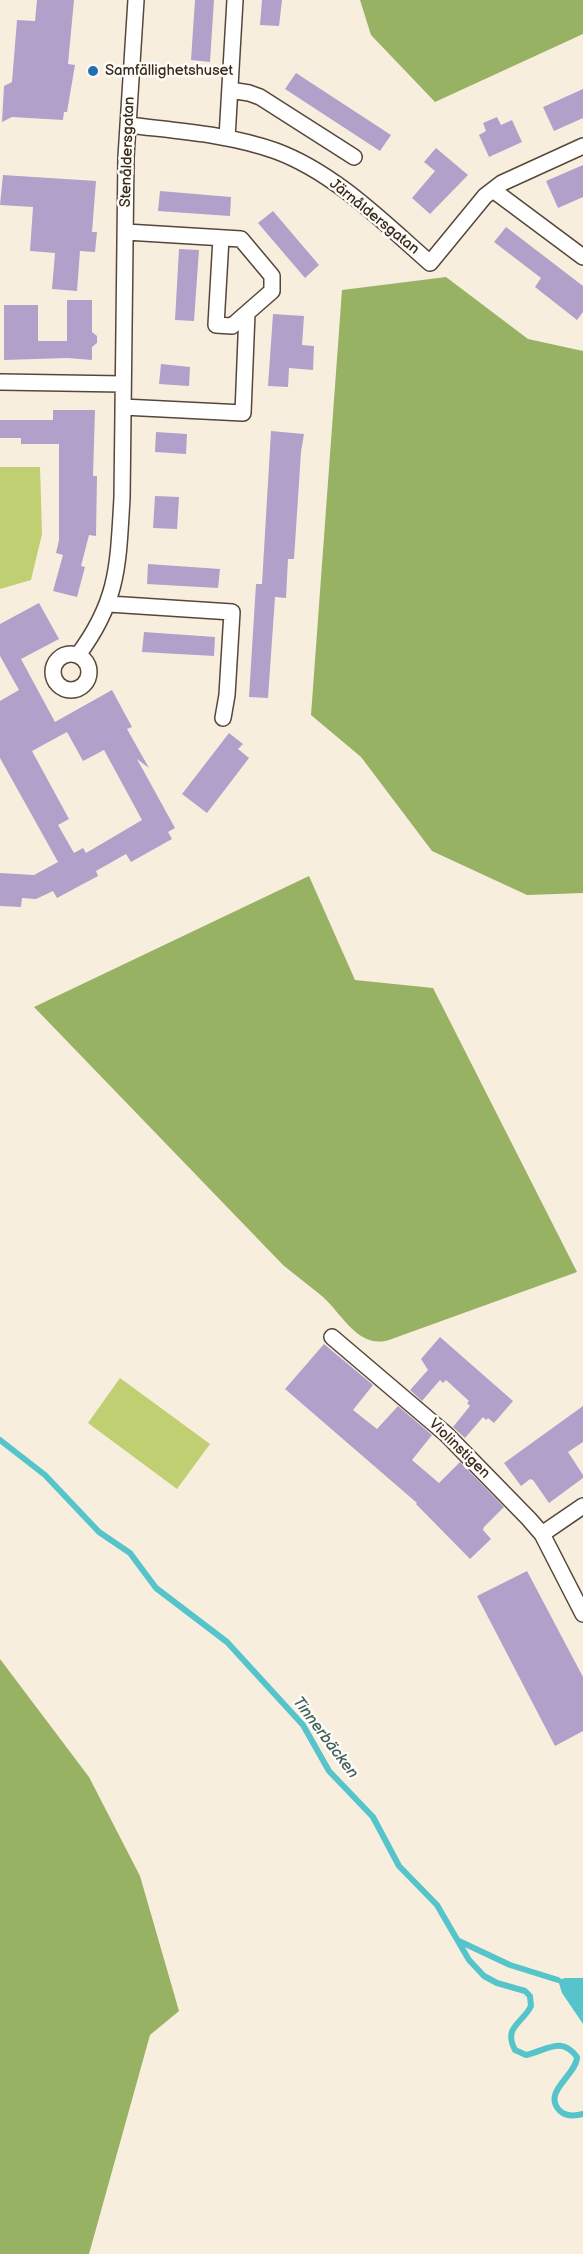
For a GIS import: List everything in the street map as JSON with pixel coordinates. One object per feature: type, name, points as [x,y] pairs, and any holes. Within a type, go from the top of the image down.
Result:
[{"type":"street","name":"Stenåldersgatan","points":[[78,655],[91,638],[109,604],[116,579],[119,550],[128,125],[136,0]]},
{"type":"street","points":[[227,138],[235,0]]},
{"type":"street","points":[[230,90],[260,97],[354,157]]},
{"type":"street","name":"Järnåldersgatan","points":[[128,125],[227,138],[275,151],[328,178],[430,263],[485,196],[502,183],[583,146]]},
{"type":"street","points":[[493,190],[583,257]]},
{"type":"street","points":[[126,232],[241,239],[272,276],[272,291],[232,326],[216,325],[221,238]]},
{"type":"street","points":[[123,407],[243,413],[248,313]]},
{"type":"street","points":[[0,382],[123,384]]},
{"type":"street","points":[[109,604],[232,612],[227,695],[223,718]]},
{"type":"street","name":"Violinstigen","points":[[332,1337],[446,1434],[507,1495],[542,1534],[583,1614]]},
{"type":"street","points":[[542,1534],[583,1506]]},
{"type":"green space","points":[[360,0],[583,0],[583,34],[435,102],[371,35]]},
{"type":"green space","points":[[446,277],[528,339],[583,351],[583,893],[527,895],[432,851],[361,757],[311,715],[342,290]]},
{"type":"green space","points":[[0,467],[40,467],[42,534],[31,580],[0,589]]},
{"type":"green space","points":[[309,876],[355,980],[433,988],[577,1272],[389,1340],[368,1340],[352,1329],[323,1297],[283,1265],[34,1007]]},
{"type":"green space","points":[[120,1378],[210,1444],[177,1489],[88,1423]]},
{"type":"green space","points":[[0,1659],[89,1777],[140,1876],[179,2011],[150,2035],[89,2254],[0,2254]]},
{"type":"water","points":[[583,1978],[583,2024],[562,1993],[558,1980]]},
{"type":"building","points":[[37,0],[74,0],[68,64],[75,65],[67,112],[64,112],[63,120],[12,117],[2,122],[4,86],[12,82],[17,20],[35,21]]},
{"type":"building","points":[[195,0],[214,0],[210,62],[191,60]]},
{"type":"building","points":[[262,0],[282,0],[279,26],[260,25]]},
{"type":"building","points":[[296,73],[391,135],[380,151],[285,89]]},
{"type":"building","points":[[583,89],[583,118],[554,131],[543,107]]},
{"type":"building","points":[[497,117],[501,125],[512,120],[522,142],[489,157],[479,135],[486,131],[483,123]]},
{"type":"building","points":[[436,148],[468,175],[430,214],[412,198],[435,171],[424,162]]},
{"type":"building","points":[[583,165],[583,197],[558,208],[546,181]]},
{"type":"building","points":[[3,175],[96,181],[92,232],[97,232],[95,252],[80,251],[77,291],[52,289],[55,253],[30,251],[33,207],[0,205]]},
{"type":"building","points":[[160,191],[231,197],[230,216],[158,211]]},
{"type":"building","points":[[273,211],[319,265],[305,278],[258,223]]},
{"type":"building","points":[[506,227],[583,286],[583,312],[577,320],[535,287],[541,278],[494,242]]},
{"type":"building","points":[[179,249],[199,250],[194,321],[175,320]]},
{"type":"building","points":[[67,300],[92,300],[92,332],[97,336],[97,343],[92,347],[92,360],[67,358],[4,360],[4,305],[38,305],[38,341],[67,341]]},
{"type":"building","points":[[273,314],[304,316],[302,345],[314,346],[313,370],[289,368],[288,387],[268,386]]},
{"type":"building","points":[[161,364],[190,367],[189,386],[159,384]]},
{"type":"building","points":[[53,410],[95,410],[93,476],[97,476],[96,536],[89,535],[81,566],[85,567],[77,597],[53,591],[63,555],[56,553],[59,540],[59,444],[21,444],[21,438],[0,438],[0,420],[53,420]]},
{"type":"building","points":[[271,431],[304,434],[294,559],[288,559],[286,598],[275,597],[268,698],[249,697],[256,584],[262,584]]},
{"type":"building","points":[[156,432],[187,434],[186,454],[155,452]]},
{"type":"building","points":[[155,496],[179,497],[177,529],[153,528]]},
{"type":"building","points":[[148,564],[220,569],[218,588],[147,584]]},
{"type":"building","points":[[39,603],[59,639],[21,659],[55,722],[112,690],[132,727],[127,729],[149,768],[137,759],[175,828],[168,832],[172,839],[131,862],[126,854],[96,871],[98,876],[57,898],[53,891],[36,899],[22,898],[21,907],[0,906],[0,873],[34,875],[58,862],[0,758],[0,701],[19,690],[0,656],[0,624]],"holes":[[[67,732],[83,761],[104,750],[142,820],[86,853],[83,848],[74,853],[58,825],[69,819],[32,751]]]},
{"type":"building","points":[[144,632],[215,637],[214,656],[142,652]]},
{"type":"building","points":[[229,733],[243,744],[238,749],[249,758],[207,813],[182,794]]},
{"type":"building","points":[[440,1337],[513,1401],[494,1423],[483,1417],[465,1438],[453,1427],[470,1406],[467,1403],[469,1401],[446,1380],[443,1383],[440,1380],[422,1401],[410,1390],[428,1370],[421,1359]]},
{"type":"building","points":[[324,1344],[373,1385],[353,1410],[377,1429],[398,1406],[432,1435],[412,1460],[439,1483],[460,1462],[504,1507],[484,1527],[483,1530],[491,1539],[470,1559],[417,1503],[285,1389]]},
{"type":"building","points":[[583,1406],[583,1442],[568,1452],[583,1478],[549,1503],[533,1480],[530,1479],[521,1486],[504,1463]]},
{"type":"building","points":[[527,1571],[583,1677],[583,1731],[555,1746],[477,1596]]},
{"type":"waterway","name":"Tinnerbäcken","points":[[0,1440],[45,1475],[99,1532],[130,1553],[156,1588],[227,1642],[303,1725],[329,1771],[373,1817],[399,1866],[437,1905],[469,1960],[484,1976],[497,1983],[525,1991],[530,1996],[531,2006],[512,2031],[515,2050],[526,2055],[560,2046],[565,2047],[577,2057],[572,2070],[557,2090],[555,2104],[560,2111],[566,2114],[574,2116],[583,2114]]},
{"type":"waterway","points":[[459,1941],[510,1965],[558,1980]]},
{"type":"place","name":"Samfällighetshuset","points":[[93,71]]}]
